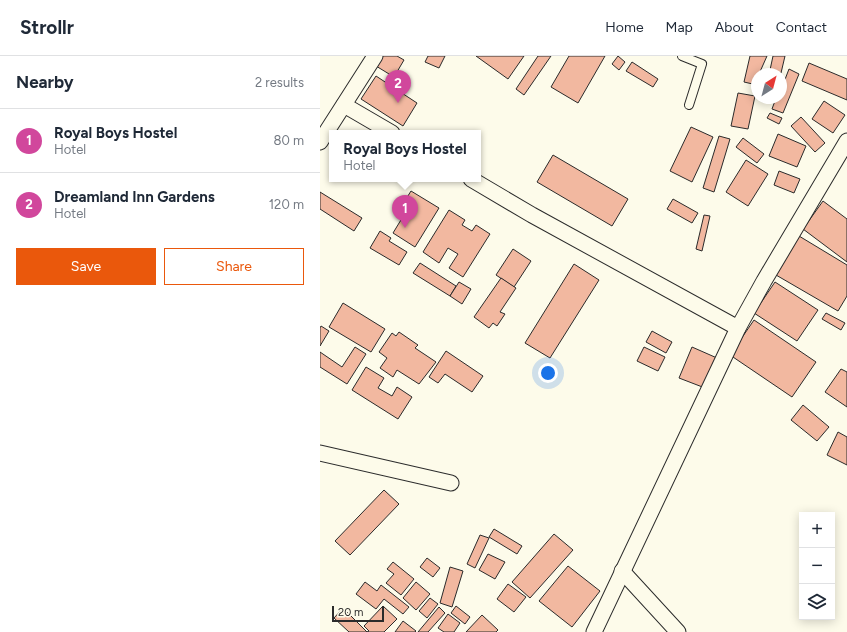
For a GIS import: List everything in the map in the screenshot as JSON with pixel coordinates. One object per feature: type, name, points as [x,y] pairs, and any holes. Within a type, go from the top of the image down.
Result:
[{"type":"street","points":[[320,142],[375,56]]},
{"type":"street","points":[[344,105],[387,130]]},
{"type":"street","points":[[594,632],[738,328],[764,281],[847,141]]},
{"type":"street","points":[[476,182],[532,215],[738,328]]},
{"type":"street","points":[[320,453],[451,483]]},
{"type":"street","points":[[622,571],[678,632]]},
{"type":"lane","points":[[682,56],[702,64],[689,105]]},
{"type":"building","points":[[382,56],[397,56],[404,60],[394,77],[376,66]]},
{"type":"building","points":[[428,56],[445,56],[439,68],[425,62]]},
{"type":"building","points":[[476,56],[524,56],[508,79]]},
{"type":"building","points":[[538,56],[551,56],[524,95],[516,89]]},
{"type":"building","points":[[569,56],[605,56],[578,103],[551,87]]},
{"type":"building","points":[[618,56],[625,62],[619,70],[612,64]]},
{"type":"building","points":[[750,56],[767,56],[762,68],[751,68],[751,84],[744,82]]},
{"type":"building","points":[[773,56],[785,56],[782,68],[770,68]]},
{"type":"building","points":[[632,62],[658,79],[653,87],[626,71]]},
{"type":"building","points":[[809,63],[847,79],[847,100],[802,81]]},
{"type":"building","points":[[789,69],[799,74],[787,103],[787,74]]},
{"type":"building","points":[[376,76],[417,103],[403,126],[361,99]]},
{"type":"building","points":[[738,93],[751,95],[751,104],[753,104],[748,129],[731,126]]},
{"type":"building","points":[[824,101],[845,115],[833,133],[812,119]]},
{"type":"building","points":[[774,104],[787,104],[783,113],[772,109]]},
{"type":"building","points":[[770,113],[782,118],[779,124],[767,118]]},
{"type":"building","points":[[801,117],[825,143],[815,152],[791,126]]},
{"type":"building","points":[[691,127],[713,137],[692,182],[670,171]]},
{"type":"building","points":[[778,134],[806,146],[797,167],[769,156]]},
{"type":"building","points":[[719,136],[730,139],[714,192],[703,188]]},
{"type":"building","points":[[743,138],[764,154],[757,163],[736,147]]},
{"type":"building","points":[[553,155],[628,199],[612,226],[537,182]]},
{"type":"building","points":[[746,160],[768,174],[748,206],[726,192]]},
{"type":"building","points":[[779,171],[800,179],[794,193],[774,185]]},
{"type":"building","points":[[411,191],[439,208],[415,247],[393,233],[407,210],[401,207]]},
{"type":"building","points":[[320,192],[362,218],[354,231],[320,209]]},
{"type":"building","points":[[673,199],[698,213],[692,223],[667,209]]},
{"type":"building","points":[[823,201],[847,219],[847,262],[803,229]]},
{"type":"building","points":[[449,210],[465,220],[462,225],[472,231],[476,225],[490,234],[463,277],[449,268],[458,254],[448,248],[439,263],[423,252]]},
{"type":"building","points":[[704,215],[710,216],[702,251],[696,249]]},
{"type":"building","points":[[380,231],[391,238],[389,241],[407,252],[399,265],[370,248]]},
{"type":"building","points":[[799,236],[847,265],[847,296],[838,311],[776,275]]},
{"type":"building","points":[[513,249],[531,261],[514,287],[496,275]]},
{"type":"building","points":[[420,263],[456,286],[450,296],[413,273]]},
{"type":"building","points":[[574,264],[599,280],[550,358],[525,343]]},
{"type":"building","points":[[501,278],[516,288],[500,312],[505,314],[497,326],[493,323],[489,328],[474,317]]},
{"type":"building","points":[[459,282],[471,289],[462,304],[450,296]]},
{"type":"building","points":[[775,282],[818,310],[797,341],[754,313]]},
{"type":"building","points":[[343,303],[385,329],[371,352],[329,327]]},
{"type":"building","points":[[826,313],[845,323],[841,330],[822,319]]},
{"type":"building","points":[[754,320],[816,362],[792,397],[730,355]]},
{"type":"building","points":[[321,326],[329,331],[320,346],[320,328]]},
{"type":"building","points":[[652,331],[672,342],[666,353],[646,342]]},
{"type":"building","points":[[399,332],[418,345],[415,348],[436,362],[419,384],[397,370],[393,377],[380,368],[387,358],[379,352],[392,333],[396,336]]},
{"type":"building","points":[[355,347],[366,354],[347,384],[320,367],[320,352],[342,367]]},
{"type":"building","points":[[644,347],[665,357],[658,371],[637,361]]},
{"type":"building","points":[[692,347],[717,358],[705,388],[679,378]]},
{"type":"building","points":[[446,351],[483,376],[472,392],[445,374],[438,383],[429,377]]},
{"type":"building","points":[[366,367],[384,378],[378,388],[392,396],[397,387],[412,397],[398,419],[352,390]]},
{"type":"building","points":[[841,369],[847,372],[847,407],[825,392]]},
{"type":"building","points":[[803,405],[829,427],[817,441],[791,420]]},
{"type":"building","points":[[838,432],[847,437],[847,465],[827,455]]},
{"type":"building","points":[[384,490],[399,504],[350,555],[335,541]]},
{"type":"building","points":[[494,529],[522,546],[517,554],[489,537]]},
{"type":"building","points":[[554,534],[573,550],[530,598],[512,582]]},
{"type":"building","points":[[480,535],[489,538],[475,568],[467,564]]},
{"type":"building","points":[[488,554],[505,562],[495,579],[479,570]]},
{"type":"building","points":[[427,558],[440,568],[433,577],[420,567]]},
{"type":"building","points":[[393,562],[414,579],[401,595],[386,583],[394,574],[387,569]]},
{"type":"building","points":[[568,566],[600,591],[572,627],[539,601]]},
{"type":"building","points":[[450,567],[463,571],[452,607],[440,603]]},
{"type":"building","points":[[365,582],[377,591],[381,585],[409,607],[403,614],[384,599],[376,609],[356,594]]},
{"type":"building","points":[[416,582],[430,594],[416,610],[403,598]]},
{"type":"building","points":[[508,584],[526,597],[514,612],[497,599]]},
{"type":"building","points":[[430,598],[438,604],[427,618],[419,611]]},
{"type":"building","points":[[383,606],[397,619],[384,632],[367,632],[369,631],[364,626]]},
{"type":"building","points":[[456,606],[470,617],[465,624],[451,613]]},
{"type":"building","points":[[439,607],[445,613],[428,632],[418,632]]},
{"type":"building","points":[[343,608],[367,632],[349,632],[334,618]]},
{"type":"building","points":[[448,614],[460,623],[454,632],[444,632],[438,628]]},
{"type":"building","points":[[482,615],[498,630],[496,632],[466,632]]},
{"type":"building","points":[[403,621],[416,631],[395,632]]},
{"type":"place","name":"Dreamland Inn Gardens","points":[[398,103]]},
{"type":"place","name":"Royal Boys Hostel","points":[[405,228]]}]
